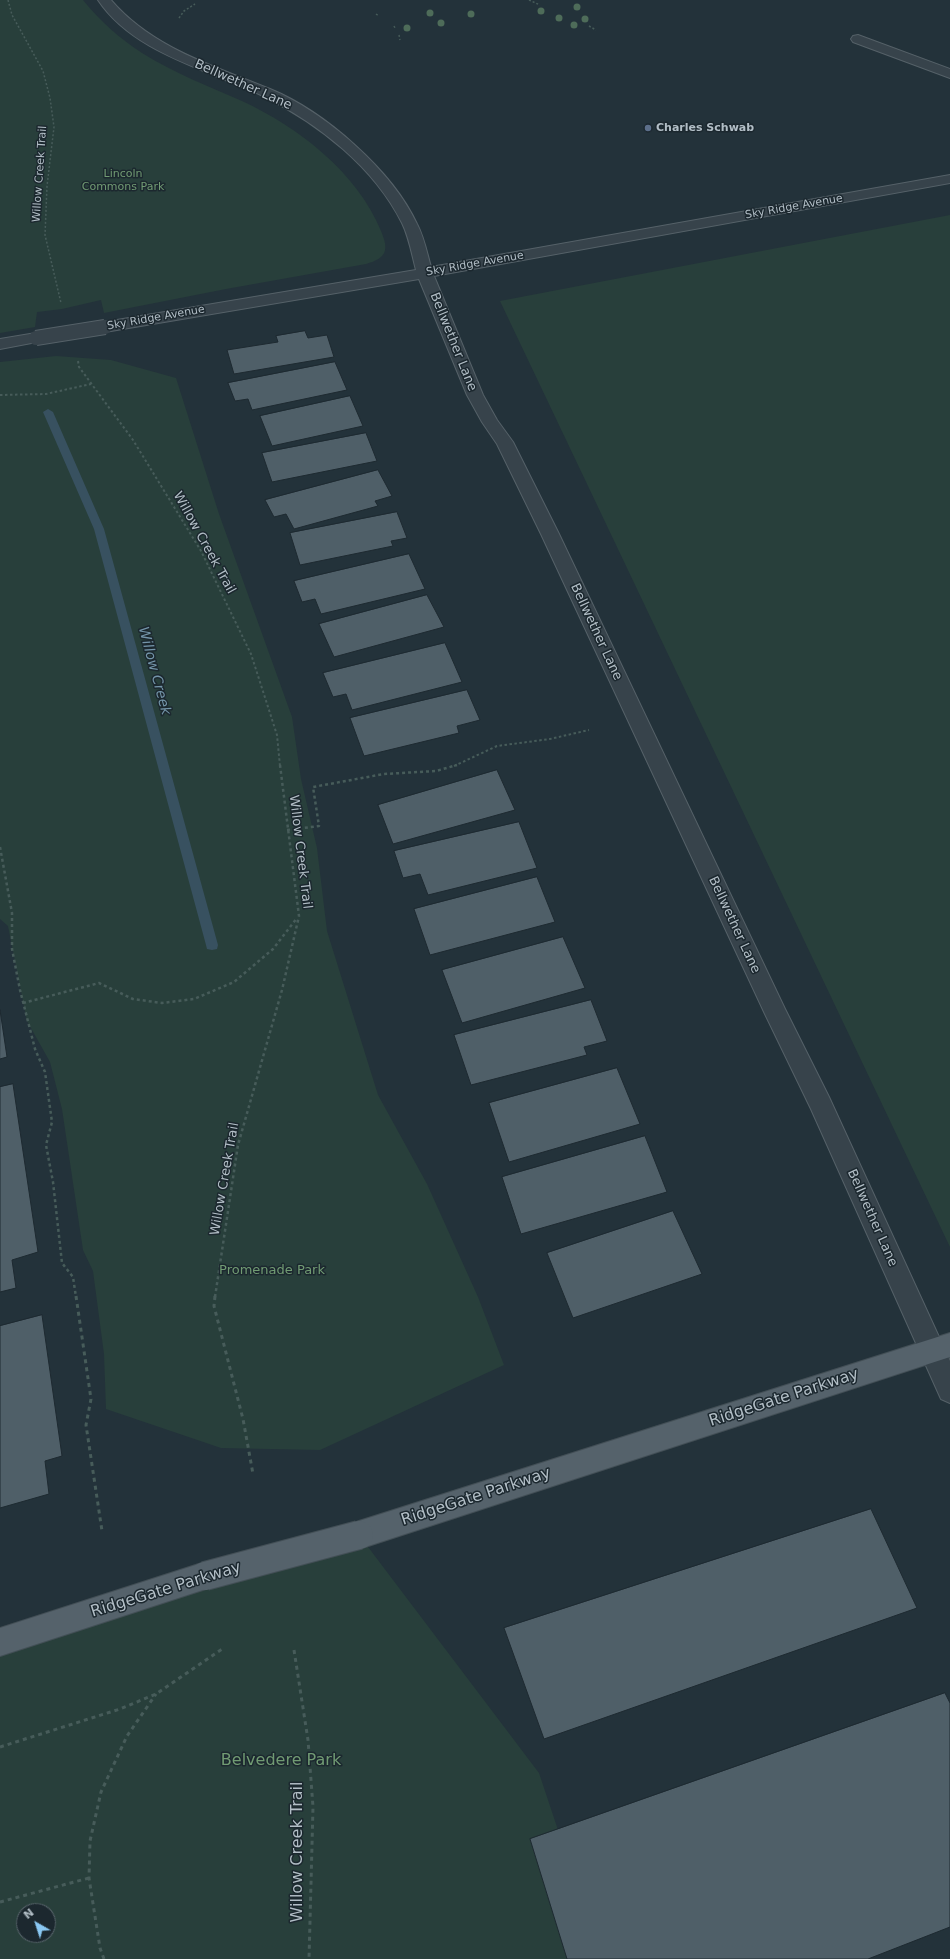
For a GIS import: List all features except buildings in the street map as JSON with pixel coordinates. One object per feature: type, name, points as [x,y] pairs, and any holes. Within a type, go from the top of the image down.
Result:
[{"type":"main road","name":"RidgeGate Parkway","points":[[0,1642],[205,1576],[359,1536],[941,1348]]},
{"type":"street","name":"Bellwether Lane","points":[[104,0],[115,13],[152,43],[170,53],[268,93],[308,116],[336,135],[387,187],[410,224],[425,272],[444,322],[475,395],[490,422],[505,442],[550,534],[776,1014],[941,1348],[950,1390]]},
{"type":"street","points":[[858,39],[950,74]]},
{"type":"street","name":"Sky Ridge Avenue","points":[[0,344],[425,272],[950,179]]},
{"type":"path","name":"Willow Creek Trail","points":[[8,0],[12,15],[43,71],[50,98],[54,127],[47,186],[45,235],[62,310]]},
{"type":"path","points":[[529,0],[540,5]]},
{"type":"path","points":[[179,18],[184,11],[195,4]]},
{"type":"path","points":[[589,26],[596,30]]},
{"type":"path","points":[[399,35],[400,40]]},
{"type":"path","name":"Willow Creek Trail","points":[[79,367],[133,440],[200,551],[251,654],[277,735],[287,830],[294,867],[299,916],[282,990],[238,1145],[214,1306],[243,1419],[253,1474]]},
{"type":"path","points":[[0,395],[48,394],[91,384]]},
{"type":"path","points":[[287,830],[319,826],[313,787],[384,774],[436,771],[459,765],[497,746],[550,739],[589,730]]},
{"type":"path","points":[[0,847],[12,913],[12,949],[23,1003],[35,1049],[45,1072],[52,1122],[46,1145],[53,1182],[62,1263],[73,1277],[91,1399],[86,1425],[102,1531]]},
{"type":"path","points":[[23,1003],[99,983],[133,999],[162,1003],[194,999],[234,982],[273,948],[299,916]]},
{"type":"path","points":[[0,1747],[120,1709],[156,1694],[222,1649]]},
{"type":"path","name":"Willow Creek Trail","points":[[294,1650],[308,1740],[313,1807],[309,1959]]},
{"type":"path","points":[[104,1959],[100,1948],[89,1878],[90,1842],[101,1792],[127,1736],[156,1694]]},
{"type":"path","points":[[0,1902],[89,1878]]},
{"type":"green space","name":"Lincoln Commons Park","points":[[0,0],[83,0],[110,29],[142,53],[179,73],[242,101],[284,124],[324,154],[357,189],[370,210],[384,238],[385,248],[382,256],[373,262],[366,264],[104,313],[101,300],[62,309],[37,312],[35,327],[0,333]]},
{"type":"green space","points":[[950,215],[950,1247],[500,301]]},
{"type":"green space","name":"Promenade Park","points":[[56,356],[111,360],[176,378],[219,514],[292,717],[301,779],[317,848],[327,931],[378,1095],[427,1184],[478,1297],[504,1365],[320,1450],[221,1448],[106,1409],[104,1354],[93,1271],[83,1250],[62,1109],[50,1062],[27,1021],[8,926],[0,919],[0,362]]},
{"type":"green space","name":"Belvedere Park","points":[[359,1535],[539,1773],[601,1959],[0,1959],[0,1642]]},
{"type":"waterway","name":"Willow Creek","points":[[48,412],[99,529],[212,945]]},
{"type":"place","name":"Charles Schwab","points":[[648,128]]}]
